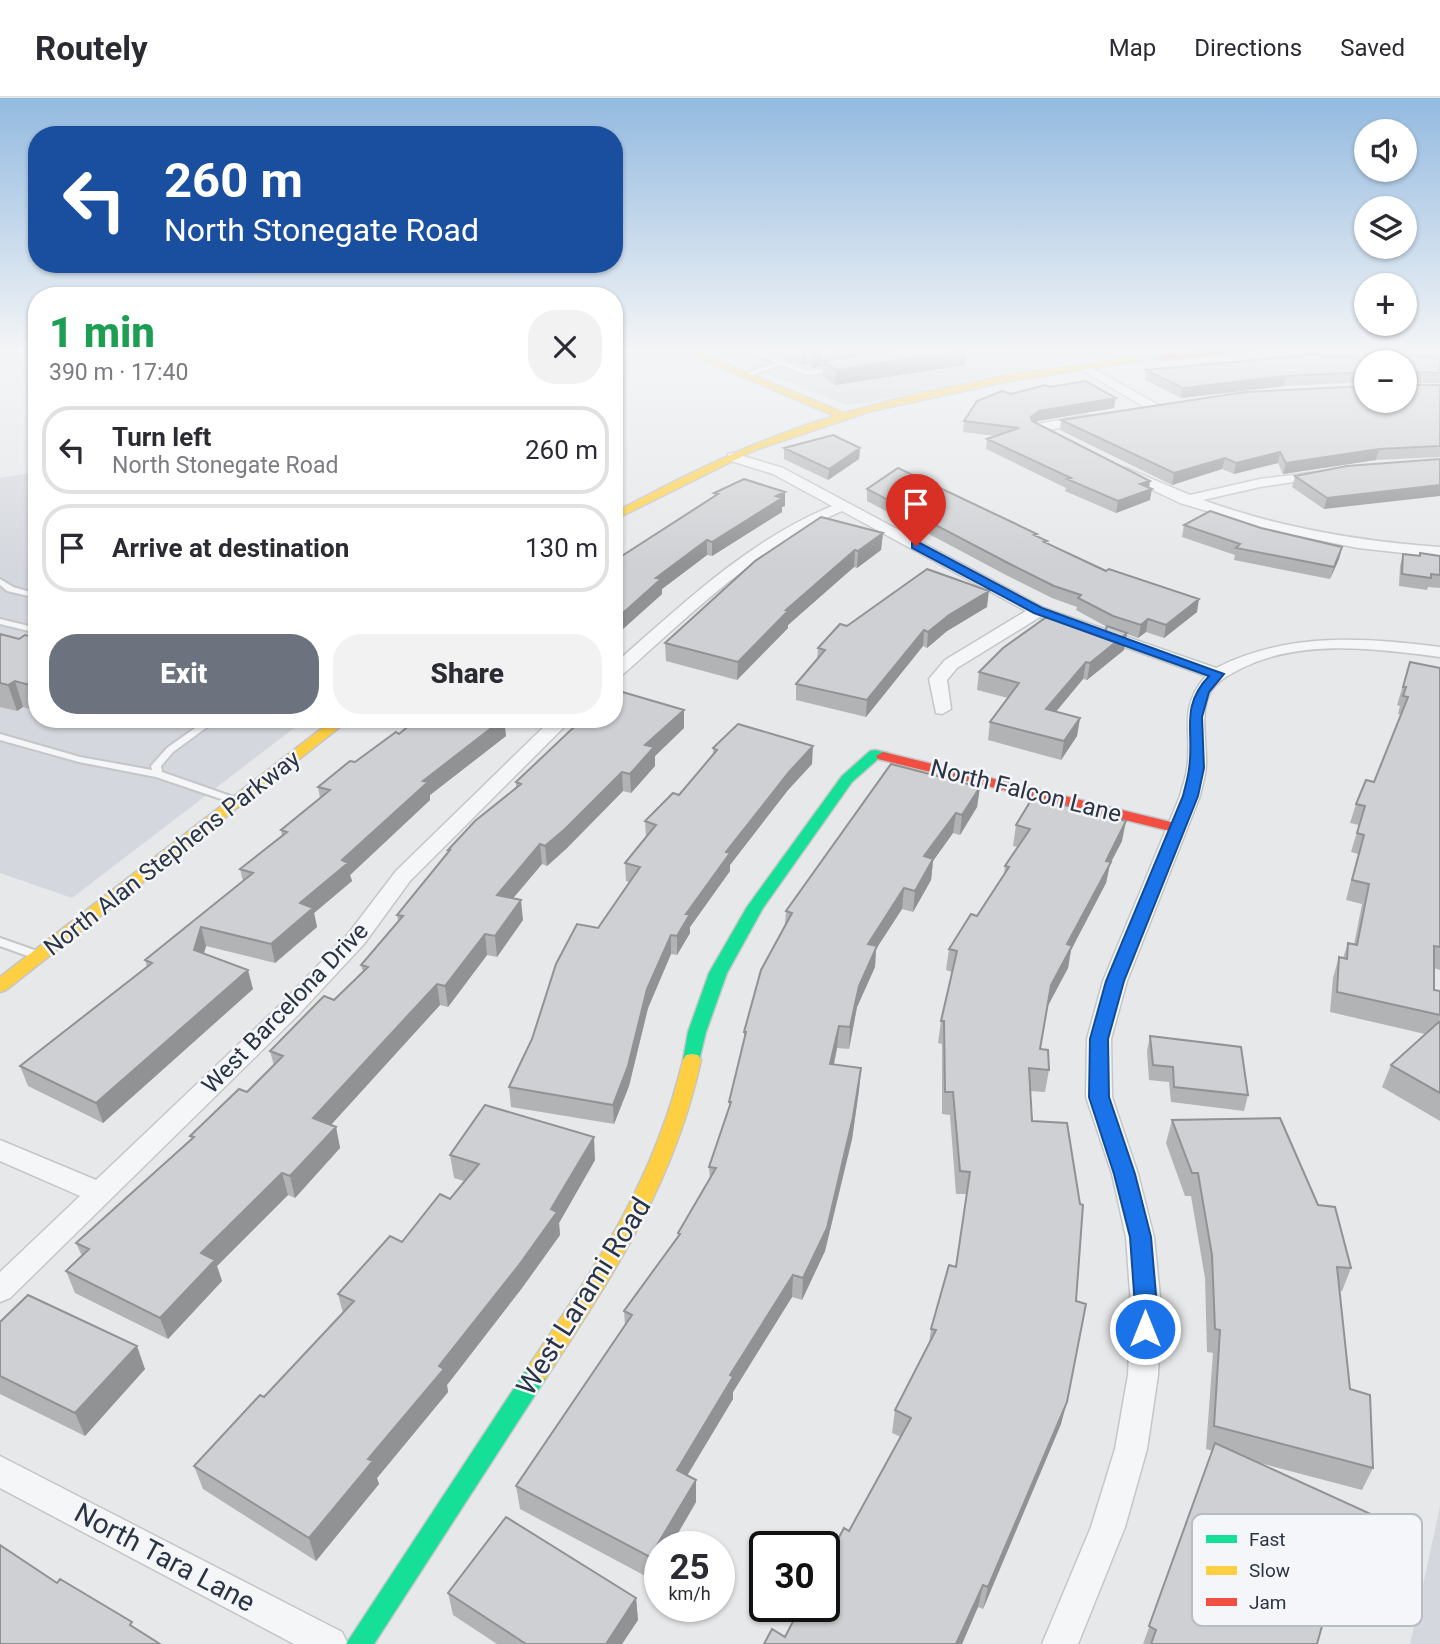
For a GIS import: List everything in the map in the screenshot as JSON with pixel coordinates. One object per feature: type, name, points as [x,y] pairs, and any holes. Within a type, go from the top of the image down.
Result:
[{"type":"street","points":[[623,512],[687,477],[831,420]]},
{"type":"street","points":[[1062,441],[1038,428],[1080,420]]},
{"type":"street","points":[[733,457],[778,471],[1038,611],[1217,674]]},
{"type":"street","points":[[1112,465],[1185,500],[1260,524],[1314,538],[1440,552]]},
{"type":"street","points":[[1185,500],[1260,483],[1338,472]]},
{"type":"street","points":[[623,665],[752,554],[814,517],[843,506]]},
{"type":"street","points":[[942,709],[938,679],[951,664],[1038,611]]},
{"type":"street","points":[[1060,1644],[1112,1514],[1132,1449],[1143,1375],[1146,1306],[1140,1237],[1125,1174],[1099,1097],[1099,1039],[1115,981],[1190,796],[1197,768],[1195,717],[1202,691],[1217,674],[1241,660],[1275,650],[1319,643],[1365,643],[1440,652]]},
{"type":"street","name":"North Alan Stephens Parkway","points":[[0,986],[332,728]]},
{"type":"street","name":"West Barcelona Drive","points":[[0,1290],[290,1009],[356,939],[403,876],[554,728]]},
{"type":"street","name":"North Falcon Lane","points":[[875,754],[1178,828]]},
{"type":"street","name":"West Larami Road","points":[[359,1644],[618,1249],[662,1162],[686,1094],[697,1032],[718,972],[755,907],[848,779],[875,754]]},
{"type":"street","points":[[0,1150],[100,1193]]},
{"type":"street","name":"North Tara Lane","points":[[0,1471],[330,1644]]},
{"type":"lane","points":[[0,581],[10,589],[28,594]]},
{"type":"lane","points":[[0,621],[28,629]]},
{"type":"lane","points":[[158,774],[156,766],[170,750],[201,728]]},
{"type":"lane","points":[[0,737],[63,756],[128,771],[158,774],[238,802]]},
{"type":"lane","points":[[0,942],[39,956]]},
{"type":"shaded area","points":[[28,473],[28,728],[294,728],[72,898],[0,873],[0,478]]},
{"type":"shaded area","points":[[1440,1507],[1440,1644],[1410,1644],[1414,1626],[1422,1626],[1422,1589]]},
{"type":"building","points":[[1032,420],[1150,481],[1140,484],[1152,489],[1118,501],[987,439],[1019,428],[964,421]]},
{"type":"building","points":[[1061,420],[1440,420],[1440,446],[1379,449],[1286,463],[1280,452],[1236,463],[1225,458],[1174,473]]},
{"type":"building","points":[[833,435],[860,448],[829,469],[784,448]]},
{"type":"building","points":[[1440,459],[1440,485],[1327,498],[1295,476],[1347,466]]},
{"type":"building","points":[[898,468],[1037,534],[1034,535],[1047,541],[1044,542],[1106,571],[1109,569],[1199,599],[1166,625],[1148,619],[1141,625],[1113,616],[1078,598],[1081,595],[1054,586],[867,489]]},
{"type":"building","points":[[744,479],[785,492],[776,496],[782,498],[712,542],[707,540],[656,578],[661,579],[623,613],[623,555],[718,494],[714,493]]},
{"type":"building","points":[[1210,511],[1261,528],[1342,547],[1334,567],[1236,548],[1240,544],[1184,525]]},
{"type":"building","points":[[821,517],[883,533],[858,551],[855,550],[786,610],[789,610],[738,662],[665,643],[755,561]]},
{"type":"building","points":[[1420,553],[1440,556],[1440,575],[1431,574],[1431,578],[1402,574],[1403,554],[1420,556]]},
{"type":"building","points":[[927,569],[989,591],[949,615],[928,632],[924,630],[867,700],[796,684],[825,650],[818,648],[840,624],[847,626]]},
{"type":"building","points":[[1052,613],[1105,632],[1107,626],[1127,633],[1090,663],[1086,662],[1046,709],[1080,718],[1064,741],[990,722],[1019,683],[979,672],[1003,648]]},
{"type":"building","points":[[0,634],[19,639],[28,636],[28,685],[15,681],[8,685],[0,683]]},
{"type":"building","points":[[1410,662],[1440,668],[1440,947],[1434,946],[1434,990],[1440,991],[1440,1015],[1337,992],[1339,957],[1347,959],[1348,943],[1357,945],[1369,884],[1352,880],[1364,835],[1357,833],[1365,806],[1356,804],[1366,780],[1374,782],[1408,697],[1403,696],[1406,687],[1403,687]]},
{"type":"building","points":[[623,692],[684,710],[645,745],[654,747],[630,774],[622,772],[565,829],[545,846],[540,844],[497,895],[521,900],[495,936],[485,934],[445,986],[437,984],[313,1118],[336,1127],[290,1176],[282,1173],[201,1253],[215,1260],[160,1318],[66,1271],[89,1249],[76,1243],[194,1137],[190,1136],[239,1089],[247,1092],[283,1056],[270,1051],[324,996],[334,1000],[368,967],[361,965],[403,916],[397,915],[448,850],[475,821],[521,784],[516,782],[573,728],[623,728]]},
{"type":"building","points":[[738,724],[813,746],[726,852],[730,853],[686,914],[690,914],[677,936],[671,935],[647,989],[628,1066],[613,1105],[509,1087],[532,1039],[556,964],[577,924],[598,928],[640,867],[625,863],[656,825],[645,821],[673,793],[679,795],[717,750],[713,748]]},
{"type":"building","points":[[406,728],[491,728],[423,781],[428,782],[342,860],[348,863],[300,903],[313,908],[271,944],[201,927],[194,950],[248,970],[96,1103],[20,1066],[152,963],[145,960],[253,873],[240,869],[287,832],[281,830],[330,790],[318,787],[350,761],[355,762],[396,732],[399,734]]},
{"type":"building","points":[[891,764],[980,787],[962,815],[956,813],[924,856],[933,859],[915,891],[904,888],[868,944],[877,946],[859,986],[850,1027],[839,1026],[830,1064],[861,1068],[853,1117],[827,1228],[803,1278],[793,1275],[730,1375],[733,1377],[677,1470],[696,1480],[666,1531],[644,1531],[644,1554],[516,1486],[632,1315],[624,1311],[680,1234],[678,1233],[716,1168],[709,1167],[731,1102],[744,1032],[761,970],[792,913],[786,911]]},
{"type":"building","points":[[1033,797],[1126,821],[1106,861],[1111,862],[1067,944],[1072,946],[1051,985],[1040,1049],[1048,1050],[1049,1070],[1029,1068],[1032,1121],[1067,1123],[1080,1204],[1083,1205],[1076,1301],[1086,1304],[1067,1402],[988,1587],[983,1585],[956,1644],[764,1644],[772,1629],[785,1637],[793,1622],[840,1622],[840,1535],[844,1528],[849,1531],[911,1418],[895,1410],[936,1330],[931,1329],[949,1265],[956,1267],[970,1172],[960,1171],[953,1092],[945,1092],[944,1021],[941,1021],[957,951],[949,949],[971,914],[977,916],[1009,867],[1005,866],[1030,829],[1016,825]]},
{"type":"building","points":[[1440,1021],[1440,1093],[1391,1065]]},
{"type":"building","points":[[1150,1036],[1241,1047],[1248,1095],[1174,1087],[1173,1067],[1153,1065]]},
{"type":"building","points":[[485,1105],[594,1137],[551,1209],[557,1212],[439,1366],[444,1369],[368,1459],[373,1461],[309,1538],[194,1466],[260,1395],[264,1397],[354,1301],[338,1294],[390,1236],[402,1242],[440,1194],[450,1199],[479,1164],[450,1155]]},
{"type":"building","points":[[1280,1118],[1318,1205],[1335,1207],[1351,1268],[1337,1267],[1350,1389],[1370,1395],[1373,1468],[1214,1426],[1220,1330],[1215,1329],[1212,1255],[1198,1173],[1192,1173],[1172,1120]]},
{"type":"building","points":[[28,1295],[137,1346],[75,1413],[0,1376],[0,1322]]},
{"type":"building","points":[[1215,1443],[1371,1514],[1192,1514],[1192,1626],[1322,1626],[1317,1644],[1151,1644],[1156,1630],[1149,1626]]},
{"type":"building","points":[[506,1517],[636,1598],[606,1644],[526,1644],[448,1593]]},
{"type":"building","points":[[0,1545],[57,1583],[60,1579],[132,1622],[130,1625],[160,1644],[0,1644]]},
{"type":"traffic: fast","points":[[692,1060],[697,1032],[718,973],[755,907],[847,779],[875,754],[883,756]]},
{"type":"traffic: fast","points":[[359,1644],[538,1371]]},
{"type":"traffic: slow","points":[[623,512],[752,448],[832,420]]},
{"type":"traffic: slow","points":[[0,986],[331,728]]},
{"type":"traffic: slow","points":[[538,1371],[632,1223],[668,1144],[682,1103],[692,1060]]},
{"type":"traffic: jam","points":[[883,756],[1178,828]]},
{"type":"route","points":[[916,546],[1038,611],[1217,674],[1202,691],[1195,717],[1197,768],[1190,796],[1115,981],[1099,1039],[1099,1097],[1125,1174],[1140,1237],[1146,1306],[1145,1329]]}]
